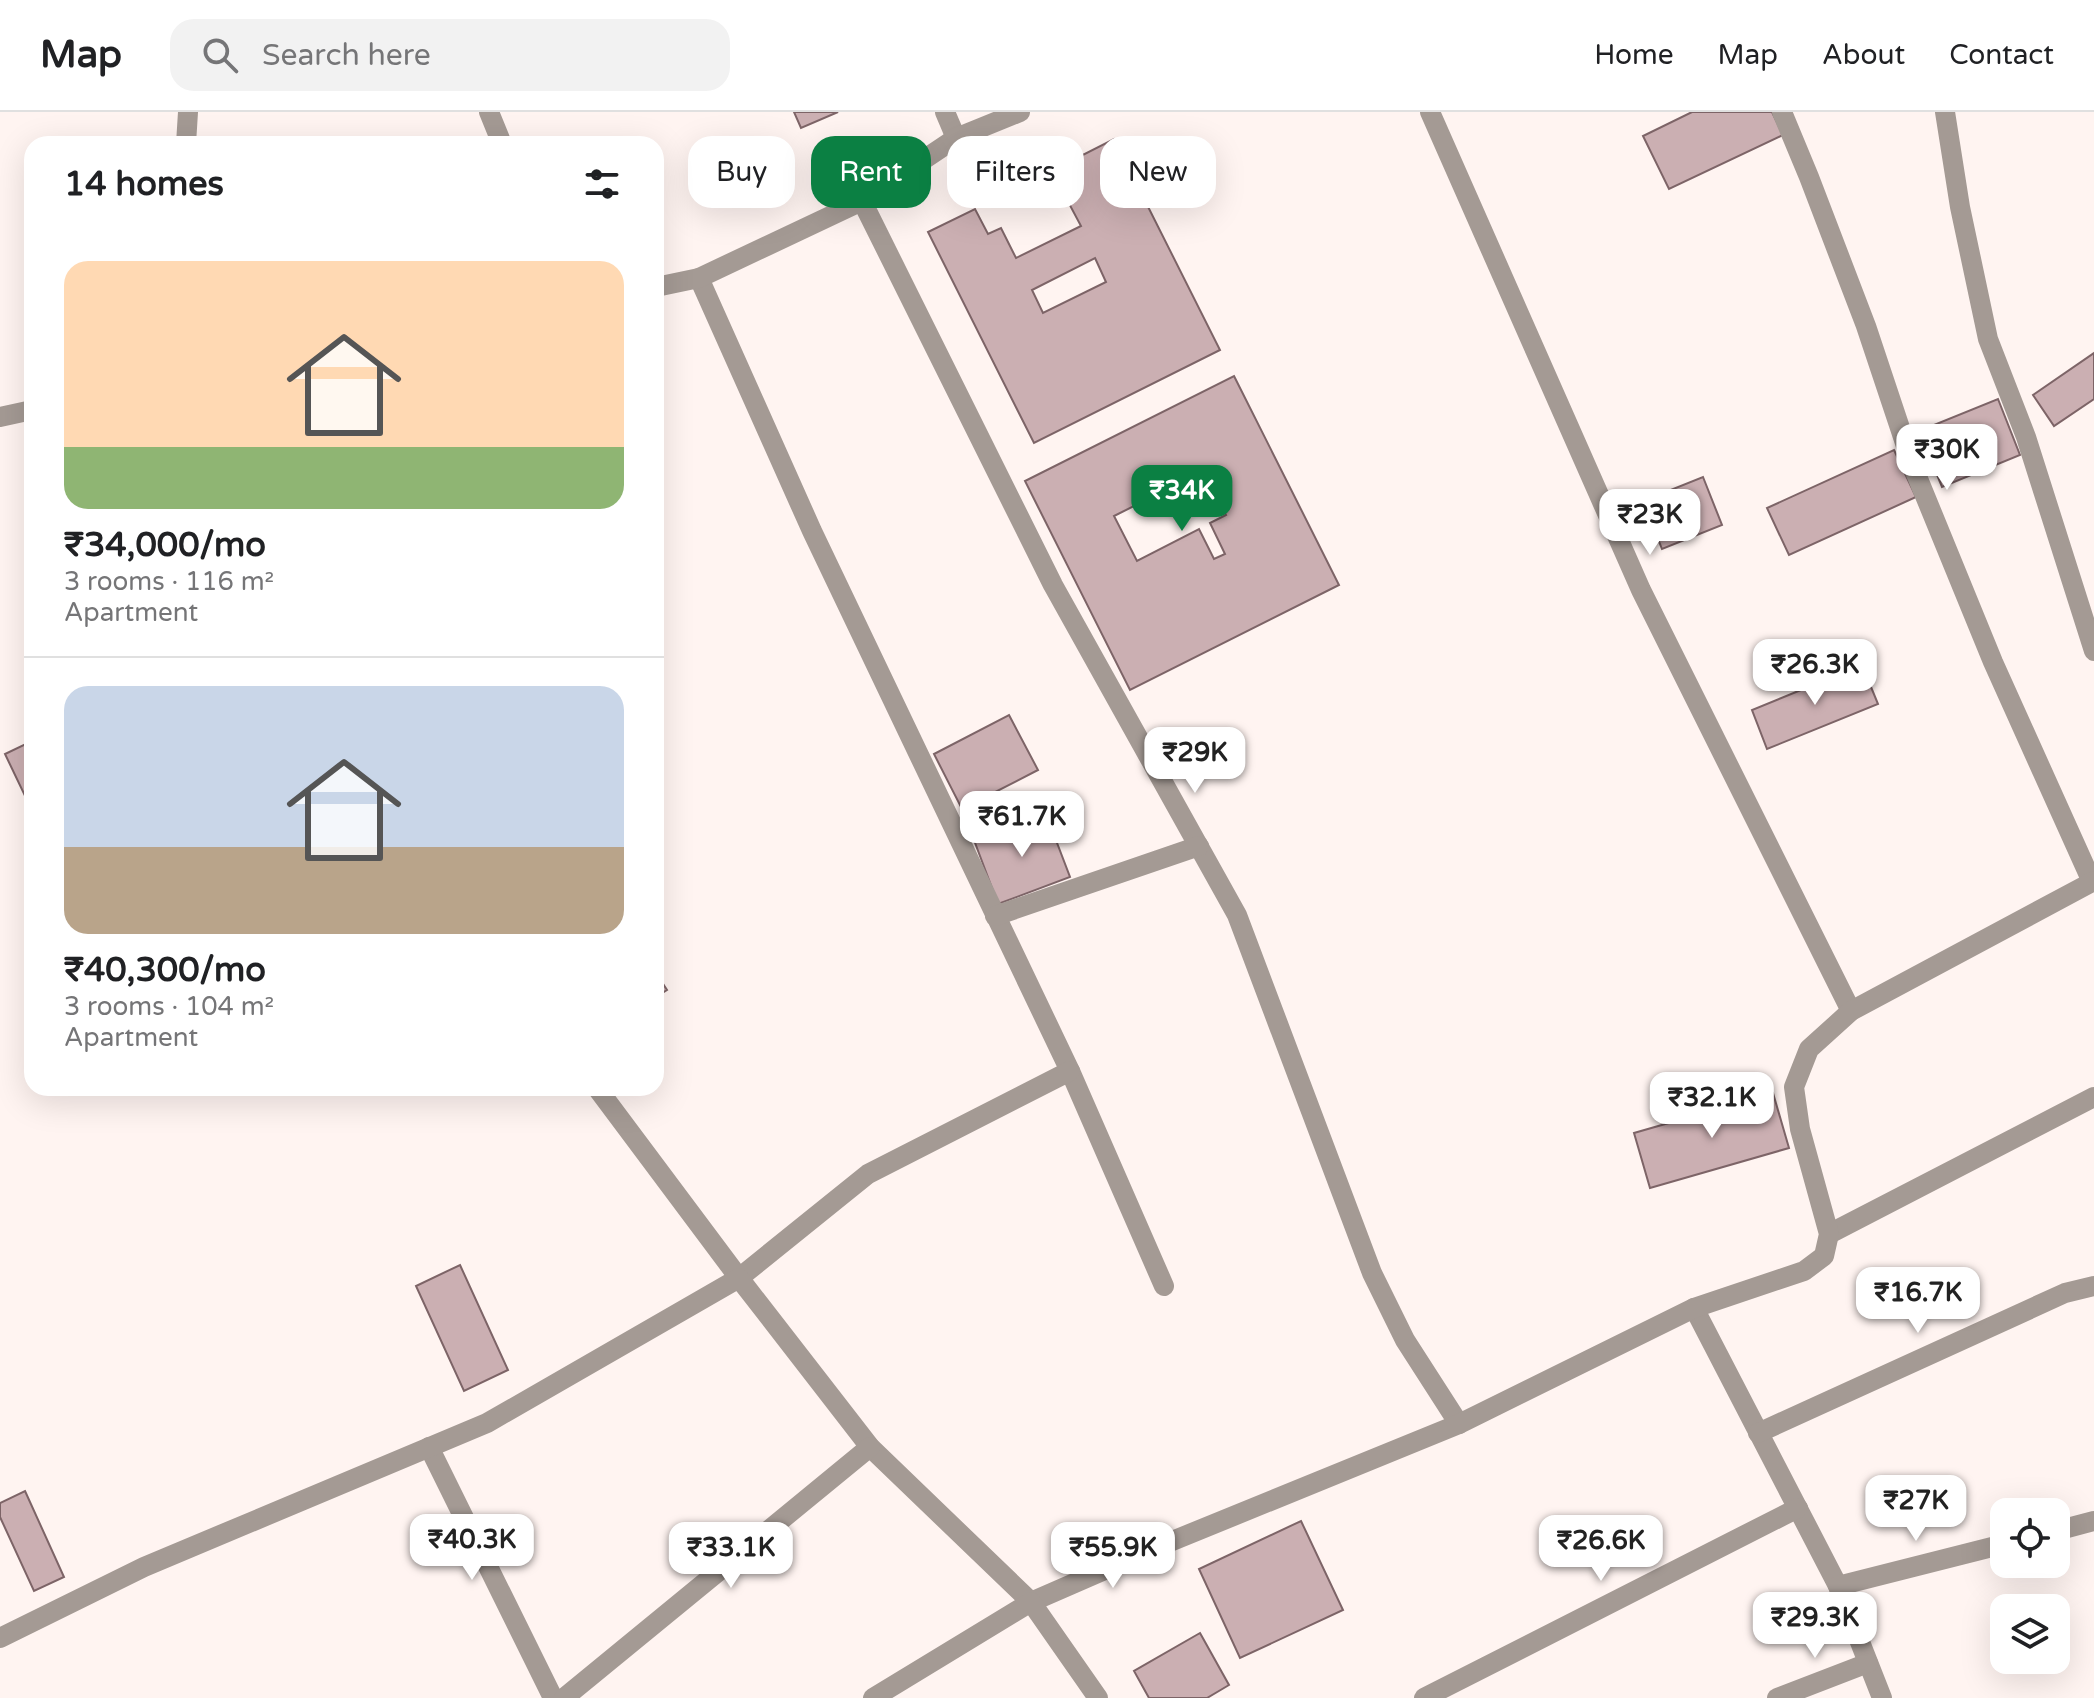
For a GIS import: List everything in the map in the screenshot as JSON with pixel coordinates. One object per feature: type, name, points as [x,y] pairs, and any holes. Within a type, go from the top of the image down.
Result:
[{"type":"street","points":[[186,136],[188,112]]},
{"type":"street","points":[[489,112],[499,136]]},
{"type":"street","points":[[945,112],[955,136]]},
{"type":"street","points":[[961,136],[1020,112]]},
{"type":"street","points":[[1430,112],[1641,590],[1851,1011]]},
{"type":"street","points":[[873,1698],[1031,1602],[1169,1542],[1459,1424],[1694,1308],[1804,1271],[1824,1256],[1829,1234],[1800,1129],[1794,1087],[1809,1049],[1851,1011],[2093,882],[1993,662],[1912,464],[1866,326],[1782,112]]},
{"type":"street","points":[[1945,112],[1960,207],[1988,339],[2026,437],[2094,651]]},
{"type":"street","points":[[664,285],[699,278],[847,208]]},
{"type":"street","points":[[865,208],[1053,585],[1237,915],[1372,1273],[1405,1340],[1459,1424]]},
{"type":"street","points":[[699,278],[812,531],[1070,1071],[1164,1286]]},
{"type":"street","points":[[0,417],[24,412]]},
{"type":"street","points":[[995,916],[1199,846]]},
{"type":"street","points":[[0,1638],[144,1567],[487,1423],[739,1278],[868,1174],[1070,1071]]},
{"type":"street","points":[[603,1096],[870,1447],[1031,1602],[1098,1698]]},
{"type":"street","points":[[1829,1234],[2094,1097]]},
{"type":"street","points":[[1758,1433],[2065,1293],[2094,1286]]},
{"type":"street","points":[[1694,1308],[1838,1586],[1882,1698]]},
{"type":"street","points":[[429,1447],[553,1698]]},
{"type":"street","points":[[564,1698],[870,1447]]},
{"type":"street","points":[[1424,1698],[1798,1508]]},
{"type":"street","points":[[2070,1527],[2094,1521]]},
{"type":"street","points":[[1838,1586],[1990,1548]]},
{"type":"street","points":[[1777,1698],[1868,1663]]},
{"type":"building","points":[[794,112],[838,112],[801,128]]},
{"type":"building","points":[[1692,112],[1772,112],[1783,135],[1669,189],[1643,136]]},
{"type":"building","points":[[1100,146],[1100,208],[1149,208],[1220,350],[1034,443],[928,232],[975,209],[988,234],[1001,228],[1016,258],[1081,226],[1071,208],[1084,208],[1084,154]],"holes":[[[1095,258],[1106,282],[1043,313],[1032,290]]]},
{"type":"building","points":[[2094,353],[2094,399],[2054,426],[2033,395]]},
{"type":"building","points":[[1234,376],[1339,585],[1130,690],[1025,481]],"holes":[[[1204,471],[1226,515],[1210,523],[1225,554],[1214,559],[1199,529],[1137,561],[1114,516]]]},
{"type":"building","points":[[1998,399],[2020,455],[1942,487],[1919,431]]},
{"type":"building","points":[[1894,450],[1916,497],[1789,555],[1767,508]]},
{"type":"building","points":[[1703,477],[1722,525],[1662,549],[1643,501]]},
{"type":"building","points":[[1862,665],[1878,704],[1767,749],[1752,710]]},
{"type":"building","points":[[1009,715],[1038,770],[962,809],[934,754]]},
{"type":"building","points":[[24,745],[24,794],[5,754]]},
{"type":"building","points":[[1046,814],[1070,877],[998,904],[974,840]]},
{"type":"building","points":[[1773,1093],[1789,1148],[1650,1188],[1634,1133]]},
{"type":"building","points":[[460,1265],[508,1370],[464,1391],[416,1286]]},
{"type":"building","points":[[25,1491],[64,1577],[34,1591],[0,1517],[0,1503]]},
{"type":"building","points":[[1301,1521],[1343,1610],[1240,1658],[1199,1569]]},
{"type":"building","points":[[1200,1633],[1229,1685],[1207,1698],[1149,1698],[1134,1671]]}]
